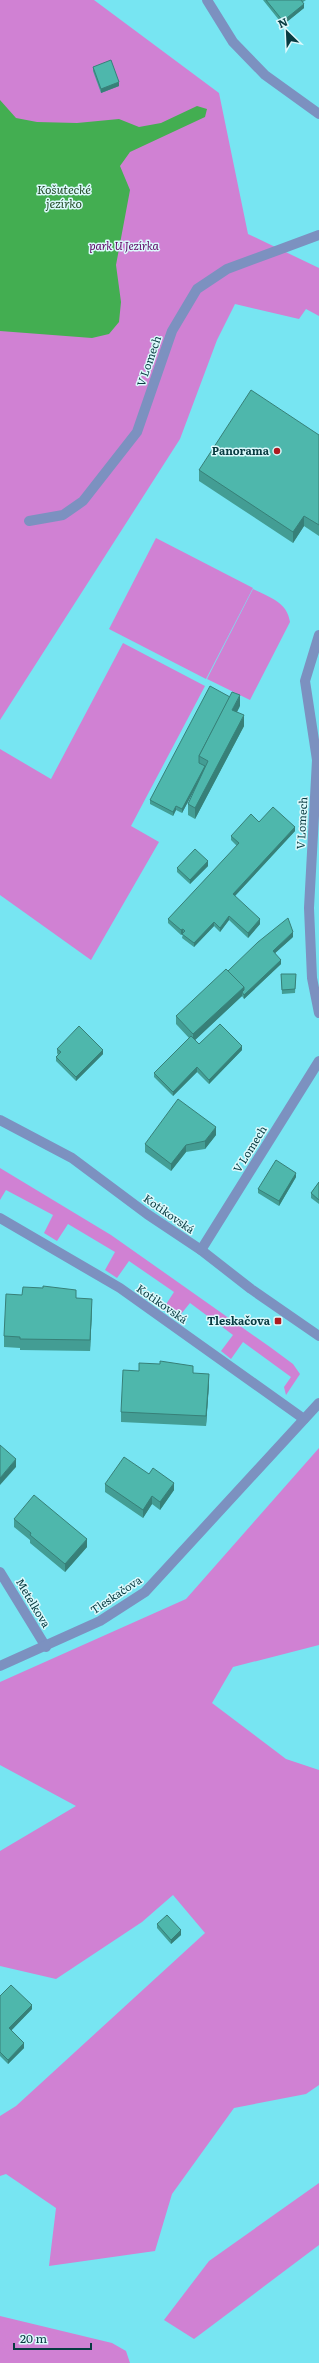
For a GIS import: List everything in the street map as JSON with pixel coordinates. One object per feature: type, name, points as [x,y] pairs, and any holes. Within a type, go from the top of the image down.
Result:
[{"type":"street","points":[[207,0],[233,42],[265,75],[319,114]]},
{"type":"street","name":"V Lomech","points":[[28,521],[63,515],[83,501],[137,432],[172,331],[196,289],[227,269],[319,235]]},
{"type":"street","name":"V Lomech","points":[[319,635],[306,681],[317,760],[309,908],[312,978],[319,1013]]},
{"type":"street","name":"V Lomech","points":[[201,1250],[319,1061]]},
{"type":"street","name":"Kotíkovská","points":[[0,1120],[72,1158],[147,1214],[201,1250],[251,1289],[319,1336]]},
{"type":"street","name":"Kotikovská","points":[[0,1218],[120,1288],[304,1418]]},
{"type":"street","name":"Tleskačova","points":[[0,1666],[46,1647],[100,1621],[145,1592],[319,1403]]},
{"type":"street","name":"Metelkova","points":[[0,1572],[46,1647]]},
{"type":"green space","name":"park U Jezírka","points":[[0,0],[94,0],[219,93],[248,234],[319,268],[319,316],[306,309],[299,319],[235,304],[217,340],[180,439],[0,720]]},
{"type":"green space","points":[[156,538],[253,588],[206,679],[109,629]]},
{"type":"green space","points":[[253,589],[272,598],[282,605],[290,622],[250,700],[207,679]]},
{"type":"green space","points":[[123,643],[205,686],[131,826],[159,842],[91,960],[0,895],[0,749],[51,779]]},
{"type":"green space","points":[[0,1168],[111,1235],[293,1364],[300,1374],[286,1395],[284,1387],[291,1377],[243,1342],[231,1359],[221,1351],[233,1335],[190,1303],[177,1319],[163,1309],[174,1292],[129,1261],[117,1278],[105,1270],[115,1252],[68,1224],[57,1241],[44,1233],[53,1215],[6,1190],[0,1200]]},
{"type":"green space","points":[[319,1448],[319,1645],[233,1667],[212,1703],[286,1759],[319,1770],[319,2085],[306,2094],[234,2108],[172,2194],[155,2251],[49,2266],[56,2208],[6,2174],[0,2176],[0,2116],[16,2106],[205,1933],[173,1895],[142,1922],[56,1979],[0,1966],[0,1851],[76,1806],[0,1765],[0,1682],[186,1599]]},
{"type":"green space","points":[[319,2183],[319,2245],[194,2339],[164,2320],[209,2261]]},
{"type":"green space","points":[[0,2316],[112,2343],[126,2351],[130,2363],[0,2363]]},
{"type":"water","name":"Košutecké jezírko","points":[[0,100],[16,118],[37,122],[77,123],[119,119],[139,127],[161,123],[197,106],[207,109],[205,117],[130,152],[120,166],[130,190],[116,265],[121,302],[119,322],[109,334],[92,338],[0,331]]},
{"type":"building","points":[[266,0],[301,0],[304,4],[283,21]]},
{"type":"building","points":[[111,60],[119,82],[101,89],[93,67]]},
{"type":"building","points":[[251,390],[319,435],[319,525],[304,516],[293,532],[199,470]]},
{"type":"building","points":[[210,686],[230,697],[199,756],[199,763],[205,766],[182,809],[176,806],[173,812],[150,800]]},
{"type":"building","points":[[232,692],[240,695],[232,710],[244,715],[195,808],[188,804],[208,761],[199,756]]},
{"type":"building","points":[[273,807],[295,827],[233,894],[260,919],[248,933],[229,916],[220,928],[214,922],[194,943],[182,934],[185,931],[183,929],[181,930],[168,919],[239,843],[231,836],[251,814],[259,822]]},
{"type":"building","points":[[195,849],[208,861],[190,880],[177,868]]},
{"type":"building","points":[[288,918],[293,932],[273,951],[281,960],[244,995],[242,992],[244,987],[228,971],[258,942]]},
{"type":"building","points":[[226,969],[244,987],[193,1034],[176,1016]]},
{"type":"building","points":[[281,974],[296,974],[295,989],[282,990]]},
{"type":"building","points":[[220,1024],[242,1046],[209,1080],[197,1067],[173,1092],[154,1073],[191,1036],[199,1044]]},
{"type":"building","points":[[79,1026],[103,1050],[76,1077],[56,1057],[61,1052],[57,1049]]},
{"type":"building","points":[[178,1099],[216,1127],[205,1141],[186,1145],[171,1164],[145,1144]]},
{"type":"building","points":[[276,1160],[296,1173],[279,1201],[258,1189]]},
{"type":"building","points":[[319,1182],[319,1200],[311,1193]]},
{"type":"building","points":[[43,1286],[76,1290],[76,1298],[92,1299],[90,1340],[20,1339],[20,1337],[4,1336],[6,1294],[22,1295],[23,1287],[43,1288]]},
{"type":"building","points":[[160,1361],[193,1366],[193,1373],[209,1374],[206,1416],[121,1412],[123,1370],[139,1371],[139,1363],[160,1364]]},
{"type":"building","points":[[0,1445],[16,1459],[0,1478]]},
{"type":"building","points":[[124,1457],[149,1474],[153,1468],[174,1483],[160,1502],[152,1496],[143,1510],[105,1484]]},
{"type":"building","points":[[34,1495],[87,1539],[65,1564],[30,1535],[31,1533],[14,1519]]},
{"type":"building","points":[[167,1915],[181,1930],[171,1940],[157,1924]]},
{"type":"building","points":[[11,1985],[32,2005],[9,2028],[24,2043],[8,2060],[0,2052],[0,1996]]},
{"type":"place","name":"Panorama","points":[[277,451]]},
{"type":"place","name":"Tleskačova","points":[[278,1321]]}]
